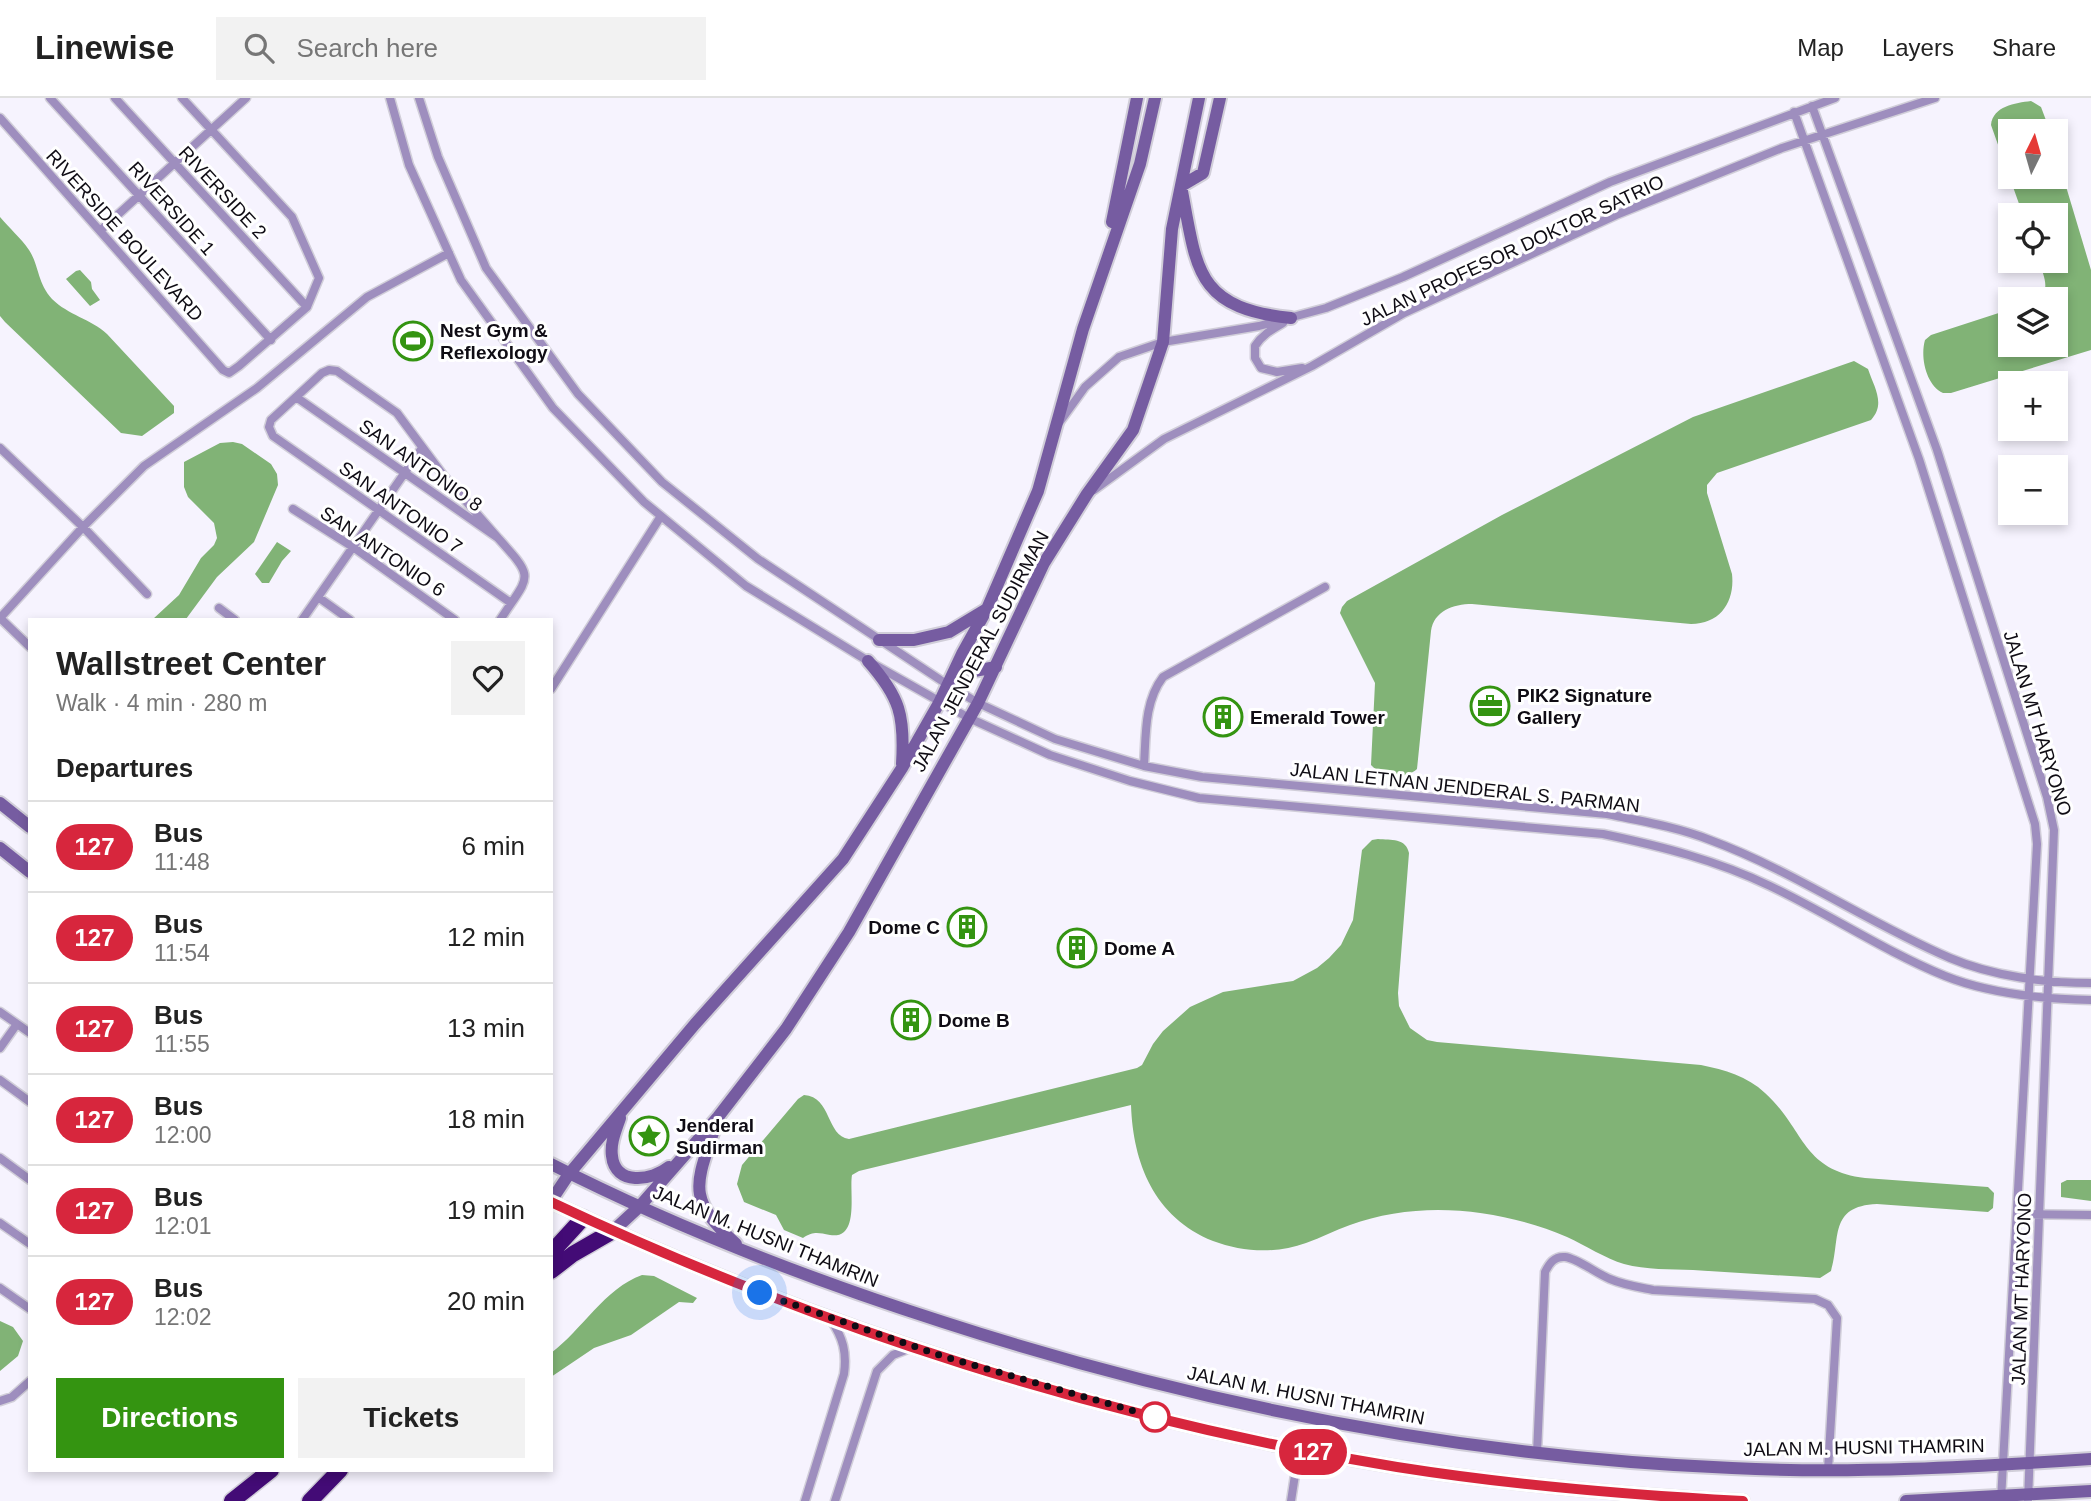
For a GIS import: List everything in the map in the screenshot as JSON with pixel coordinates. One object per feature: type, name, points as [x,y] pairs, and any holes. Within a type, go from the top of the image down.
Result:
[{"type":"highway","points":[[553,1251],[583,1217]]},
{"type":"highway","points":[[553,1269],[573,1254],[613,1231]]},
{"type":"highway","points":[[232,1501],[268,1472]]},
{"type":"highway","points":[[310,1501],[340,1472]]},
{"type":"highway","points":[[318,1501],[340,1472]]},
{"type":"street","name":"RIVERSIDE 1","points":[[50,98],[271,340]]},
{"type":"street","name":"RIVERSIDE 2","points":[[116,98],[307,307]]},
{"type":"street","points":[[181,98],[292,217],[319,278],[307,307],[271,340]]},
{"type":"street","points":[[101,230],[246,98]]},
{"type":"street","name":"JALAN LETNAN JENDERAL S. PARMAN","points":[[390,98],[410,165],[461,280],[553,408],[644,502],[746,586],[939,703],[1050,755],[1130,781],[1199,798],[1603,834],[1653,845],[1706,859],[1769,886],[1864,937],[1946,976],[2003,993],[2091,1000]]},
{"type":"street","name":"JALAN LETNAN JENDERAL S. PARMAN","points":[[418,98],[438,157],[486,268],[578,394],[662,482],[758,559],[978,703],[1055,739],[1144,766],[1210,777],[1607,814],[1657,824],[1710,840],[1778,870],[1951,959],[2007,975],[2091,983]]},
{"type":"street","points":[[1096,290],[1123,175],[1137,98]]},
{"type":"street","name":"JALAN JENDERAL SUDIRMAN","points":[[553,1199],[569,1174],[695,1024],[843,859],[902,768],[939,703],[987,609],[1038,491],[1083,329],[1140,164],[1155,98]]},
{"type":"street","name":"JALAN JENDERAL SUDIRMAN","points":[[613,1231],[640,1206],[691,1149],[786,1029],[843,941],[978,703],[1045,563],[1087,494],[1133,430],[1163,342],[1172,229],[1199,98]]},
{"type":"street","points":[[1220,98],[1203,173],[1181,186],[1196,258],[1205,278],[1218,295],[1260,314],[1291,317]]},
{"type":"street","name":"JALAN PROFESOR DOKTOR SATRIO","points":[[1054,432],[1085,387],[1119,357],[1163,342],[1259,326],[1326,308],[1403,277],[1610,183],[1835,98]]},
{"type":"street","name":"JALAN PROFESOR DOKTOR SATRIO","points":[[1087,494],[1164,439],[1312,366],[1404,313],[1616,215],[1805,140],[1935,98]]},
{"type":"street","name":"JALAN MT HARYONO","points":[[1812,106],[1937,450],[2047,797],[2054,830],[2028,1498]]},
{"type":"street","name":"JALAN MT HARYONO","points":[[1794,112],[1919,458],[2035,824],[2037,844],[2001,1499]]},
{"type":"street","name":"RIVERSIDE BOULEVARD","points":[[0,118],[226,372],[233,372],[271,340]]},
{"type":"street","points":[[28,645],[0,618],[83,527],[144,466],[257,388],[367,297],[449,253]]},
{"type":"street","points":[[1291,317],[1262,335],[1255,346],[1255,358],[1261,368],[1277,372],[1312,366]]},
{"type":"street","points":[[296,397],[322,373],[337,371],[397,413],[422,448],[498,538]]},
{"type":"street","name":"SAN ANTONIO 7","points":[[296,397],[271,420],[269,427],[273,436],[510,603]]},
{"type":"street","name":"SAN ANTONIO 8","points":[[296,397],[498,538],[523,565],[526,575],[524,584],[510,603]]},
{"type":"street","points":[[0,448],[83,527],[147,594]]},
{"type":"street","points":[[303,618],[422,448]]},
{"type":"street","name":"SAN ANTONIO 6","points":[[293,509],[353,547],[452,618]]},
{"type":"street","points":[[553,686],[661,516]]},
{"type":"street","points":[[1144,766],[1149,703],[1163,677],[1325,587]]},
{"type":"street","points":[[318,597],[346,618]]},
{"type":"street","points":[[501,618],[510,603]]},
{"type":"street","points":[[219,608],[232,618]]},
{"type":"street","points":[[879,640],[914,640],[949,632],[987,609]]},
{"type":"street","points":[[962,654],[965,665],[974,671],[996,667]]},
{"type":"street","points":[[868,661],[886,681],[900,709],[904,738],[902,768]]},
{"type":"street","points":[[0,803],[28,825]]},
{"type":"street","points":[[0,848],[28,870]]},
{"type":"street","points":[[0,1012],[28,1032]]},
{"type":"street","points":[[0,1048],[17,1024]]},
{"type":"street","points":[[0,1080],[28,1101]]},
{"type":"street","points":[[626,1105],[612,1148],[614,1164],[622,1174],[639,1178],[662,1173],[691,1149]]},
{"type":"street","points":[[718,1117],[700,1174],[700,1198],[713,1221],[745,1251]]},
{"type":"street","points":[[0,1158],[28,1179]]},
{"type":"street","name":"JALAN M. HUSNI THAMRIN","points":[[553,1165],[745,1251],[846,1290],[974,1332],[1161,1385],[1385,1432],[1537,1453],[1691,1466],[1828,1470],[2091,1459]]},
{"type":"street","points":[[553,1203],[718,1276],[831,1320],[913,1347],[1122,1408],[1300,1449],[1466,1477],[1601,1491],[1743,1501]]},
{"type":"street","points":[[2017,1214],[2091,1215]]},
{"type":"street","points":[[0,1223],[28,1243]]},
{"type":"street","points":[[1537,1453],[1545,1272],[1557,1258],[1567,1257],[1608,1279],[1628,1286],[1653,1290],[1815,1298],[1828,1305],[1837,1318],[1828,1470]]},
{"type":"street","points":[[0,1288],[28,1308]]},
{"type":"street","points":[[805,1501],[844,1374],[845,1346],[831,1320]]},
{"type":"street","points":[[835,1501],[877,1371],[893,1355],[913,1347]]},
{"type":"street","points":[[0,1401],[12,1396],[28,1383]]},
{"type":"street","points":[[1291,1501],[1300,1449]]},
{"type":"street","points":[[1906,1501],[2028,1498],[2091,1491]]},
{"type":"shaded area","points":[[2031,101],[2041,107],[2046,119],[1998,119],[1998,145],[1991,125],[1993,119],[2000,110],[2012,104]]},
{"type":"shaded area","points":[[2014,189],[2067,189],[2091,270],[2091,350],[2023,371],[1998,371],[1998,379],[1943,393],[1932,384],[1926,370],[1925,340],[1931,335],[1998,313],[1998,357],[2068,357],[2068,287],[2045,287],[2043,273],[2068,273],[2068,203],[2019,203]]},
{"type":"shaded area","points":[[0,217],[29,250],[43,286],[52,299],[107,334],[174,406],[174,413],[142,436],[121,433],[5,322],[0,316]]},
{"type":"shaded area","points":[[80,270],[91,282],[92,289],[100,300],[90,306],[66,279]]},
{"type":"shaded area","points":[[1854,361],[1868,369],[1876,389],[1878,408],[1871,420],[1717,473],[1707,485],[1707,493],[1732,574],[1728,602],[1718,615],[1701,623],[1691,624],[1472,604],[1451,607],[1436,618],[1431,631],[1417,769],[1406,775],[1394,776],[1371,765],[1375,683],[1340,613],[1347,601],[1502,515],[1693,417]]},
{"type":"shaded area","points":[[220,443],[242,444],[271,464],[277,474],[278,485],[254,542],[217,577],[187,618],[154,618],[179,595],[201,558],[217,538],[214,523],[188,497],[184,487],[184,462]]},
{"type":"shaded area","points":[[277,542],[291,551],[269,583],[262,583],[255,574]]},
{"type":"shaded area","points":[[1372,840],[1401,842],[1409,853],[1399,1006],[1410,1028],[1427,1040],[1701,1065],[1727,1072],[1751,1082],[1765,1093],[1806,1146],[1828,1166],[1844,1174],[1865,1178],[1988,1187],[1994,1193],[1993,1208],[1988,1212],[1877,1204],[1861,1206],[1851,1211],[1839,1226],[1831,1271],[1820,1278],[1632,1266],[1536,1226],[1504,1217],[1454,1210],[1427,1210],[1360,1221],[1295,1247],[1271,1250],[1236,1248],[1193,1231],[1162,1203],[1142,1167],[1136,1147],[1131,1105],[859,1171],[852,1175],[849,1223],[846,1230],[839,1235],[816,1233],[803,1238],[784,1230],[776,1215],[744,1202],[737,1184],[742,1165],[804,1095],[820,1102],[836,1131],[849,1139],[1137,1068],[1142,1065],[1163,1031],[1190,1007],[1223,992],[1293,981],[1317,968],[1341,945],[1353,920],[1362,850]]},
{"type":"shaded area","points":[[2067,1180],[2091,1180],[2091,1201],[2061,1197],[2061,1183]]},
{"type":"shaded area","points":[[642,1275],[654,1276],[697,1298],[693,1303],[679,1302],[631,1335],[594,1348],[553,1376],[553,1351],[605,1299]]},
{"type":"shaded area","points":[[0,1321],[13,1327],[23,1341],[18,1356],[0,1371]]},
{"type":"bus line","name":"127","points":[[553,1203],[671,1257],[858,1329],[1135,1412],[1268,1443],[1428,1472],[1601,1491],[1743,1501]]},
{"type":"place","name":"Nest Gym & Reflexology","points":[[413,341]]},
{"type":"place","name":"PIK2 Signature Gallery","points":[[1490,706]]},
{"type":"place","name":"Emerald Tower","points":[[1223,717]]},
{"type":"place","name":"Dome C","points":[[967,927]]},
{"type":"place","name":"Dome A","points":[[1077,948]]},
{"type":"place","name":"Dome B","points":[[911,1020]]},
{"type":"place","name":"Jenderal Sudirman","points":[[649,1136]]},
{"type":"route","points":[[760,1293],[942,1356],[1155,1417]]}]
